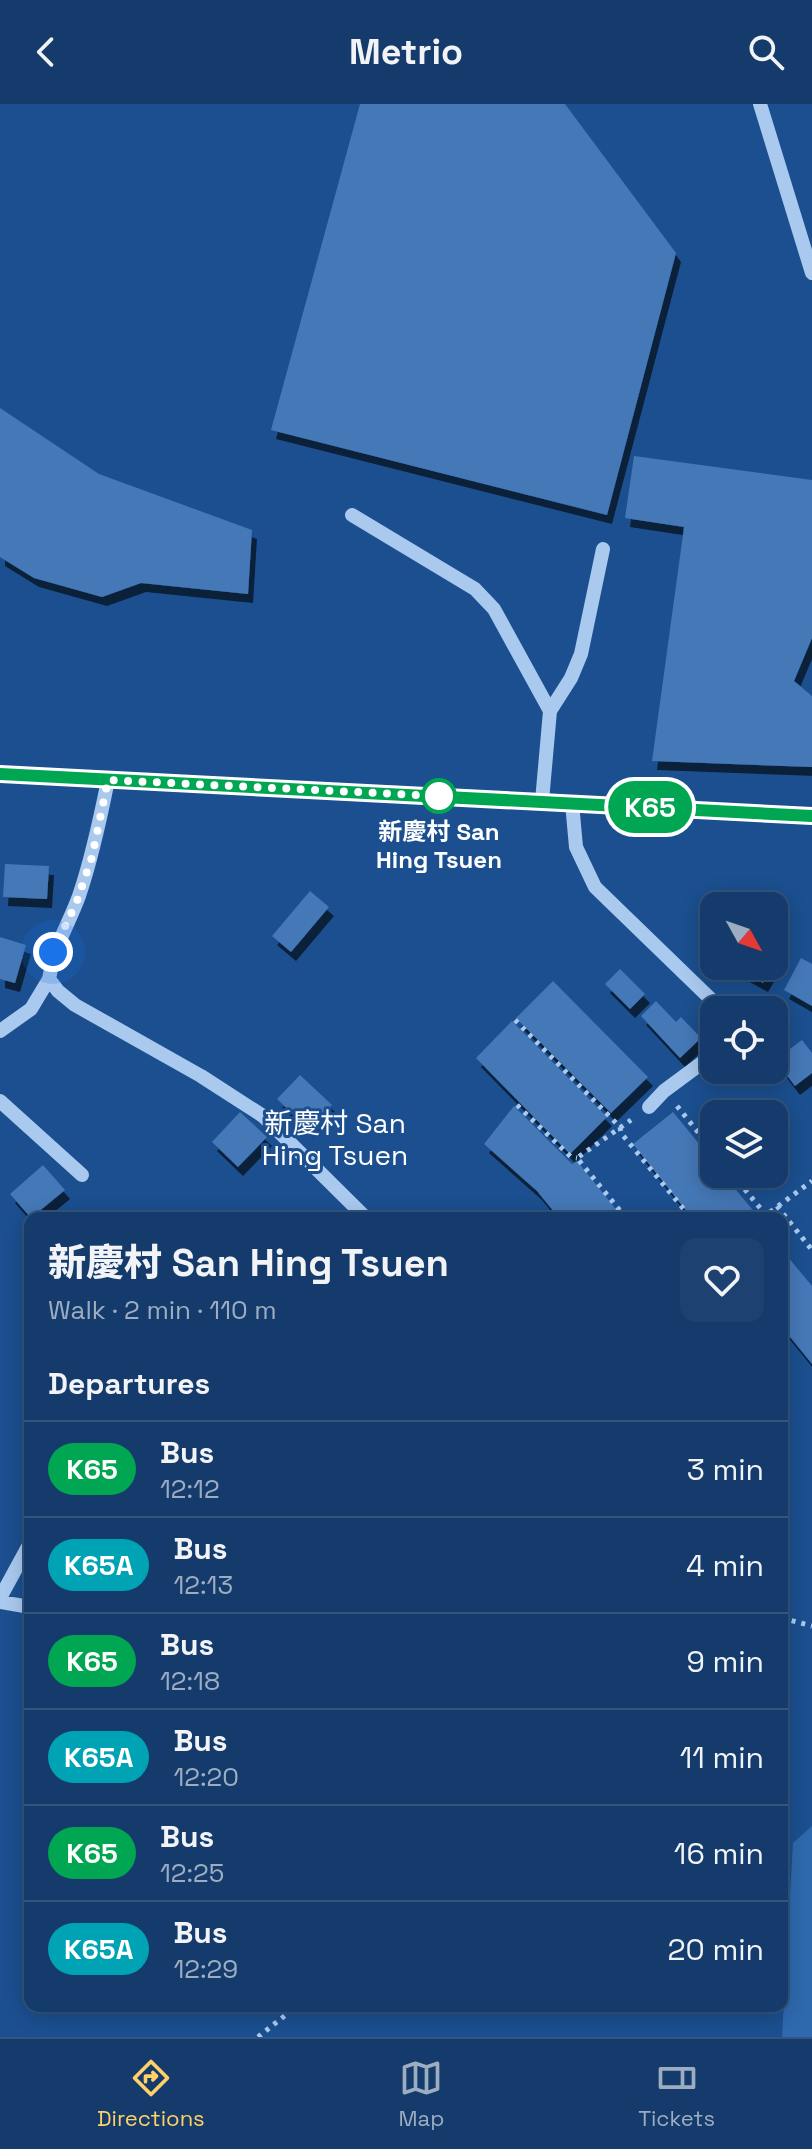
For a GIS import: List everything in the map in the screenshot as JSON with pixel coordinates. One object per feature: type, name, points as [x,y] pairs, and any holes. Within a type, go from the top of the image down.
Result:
[{"type":"street","points":[[760,104],[812,273]]},
{"type":"street","points":[[352,515],[475,589],[494,609],[550,711]]},
{"type":"street","points":[[542,801],[550,711],[571,678],[581,654],[603,549]]},
{"type":"street","points":[[0,774],[812,816]]},
{"type":"street","points":[[0,1031],[31,1009],[49,979],[53,952],[77,901],[92,857],[108,780]]},
{"type":"street","points":[[572,803],[576,847],[595,887],[708,996]]},
{"type":"street","points":[[49,979],[75,1005],[201,1076],[263,1116],[360,1212]]},
{"type":"street","points":[[649,1107],[664,1091],[700,1064]]},
{"type":"street","points":[[0,1101],[82,1175]]},
{"type":"street","points":[[24,1554],[0,1600],[24,1606]]},
{"type":"path","points":[[515,1020],[620,1127],[621,1133],[686,1212]]},
{"type":"path","points":[[664,1091],[700,1135]]},
{"type":"path","points":[[517,1105],[571,1157],[577,1158],[621,1212]]},
{"type":"path","points":[[577,1158],[649,1107]]},
{"type":"path","points":[[769,1212],[812,1181]]},
{"type":"path","points":[[743,1188],[761,1212]]},
{"type":"path","points":[[777,1206],[782,1212]]},
{"type":"path","points":[[788,1220],[812,1250]]},
{"type":"path","points":[[788,1620],[812,1626]]},
{"type":"path","points":[[258,2037],[289,2012]]},
{"type":"shaded area","points":[[812,1826],[812,2037],[782,2037],[783,2012],[788,2012],[793,1843]]},
{"type":"building","points":[[360,104],[565,104],[676,253],[607,515],[271,430]]},
{"type":"building","points":[[0,408],[99,474],[252,530],[248,594],[141,583],[102,597],[34,578],[0,557]]},
{"type":"building","points":[[634,456],[812,480],[812,638],[794,681],[812,696],[812,767],[652,761],[684,527],[625,518]]},
{"type":"building","points":[[5,864],[49,866],[47,899],[3,897]]},
{"type":"building","points":[[310,891],[329,907],[291,952],[272,936]]},
{"type":"building","points":[[0,937],[26,945],[15,983],[0,979]]},
{"type":"building","points":[[801,958],[812,964],[812,1006],[784,990]]},
{"type":"building","points":[[620,969],[645,994],[630,1009],[605,984]]},
{"type":"building","points":[[553,981],[648,1077],[611,1113],[516,1018]]},
{"type":"building","points":[[656,1001],[676,1022],[681,1017],[700,1039],[680,1058],[641,1016]]},
{"type":"building","points":[[512,1021],[607,1117],[570,1154],[476,1058]]},
{"type":"building","points":[[802,1040],[812,1053],[812,1073],[795,1086],[788,1077],[788,1050]]},
{"type":"building","points":[[300,1075],[332,1105],[308,1129],[277,1099]]},
{"type":"building","points":[[514,1106],[572,1164],[577,1161],[618,1212],[554,1212],[537,1191],[484,1144]]},
{"type":"building","points":[[240,1112],[267,1137],[238,1167],[212,1142]]},
{"type":"building","points":[[673,1112],[700,1145],[700,1188],[735,1188],[754,1212],[687,1212],[633,1144]]},
{"type":"building","points":[[43,1165],[65,1190],[38,1212],[26,1212],[10,1194]]},
{"type":"building","points":[[788,1257],[812,1286],[812,1364],[788,1334]]},
{"type":"bus line","name":"K65","points":[[0,774],[812,816]]},
{"type":"place","name":"新慶村 San Hing Tsuen","points":[[439,796]]},
{"type":"district","name":"新慶村 San Hing Tsuen","points":[[335,1139]]},
{"type":"route","points":[[53,952],[77,901],[92,857],[108,780],[439,796]]}]
